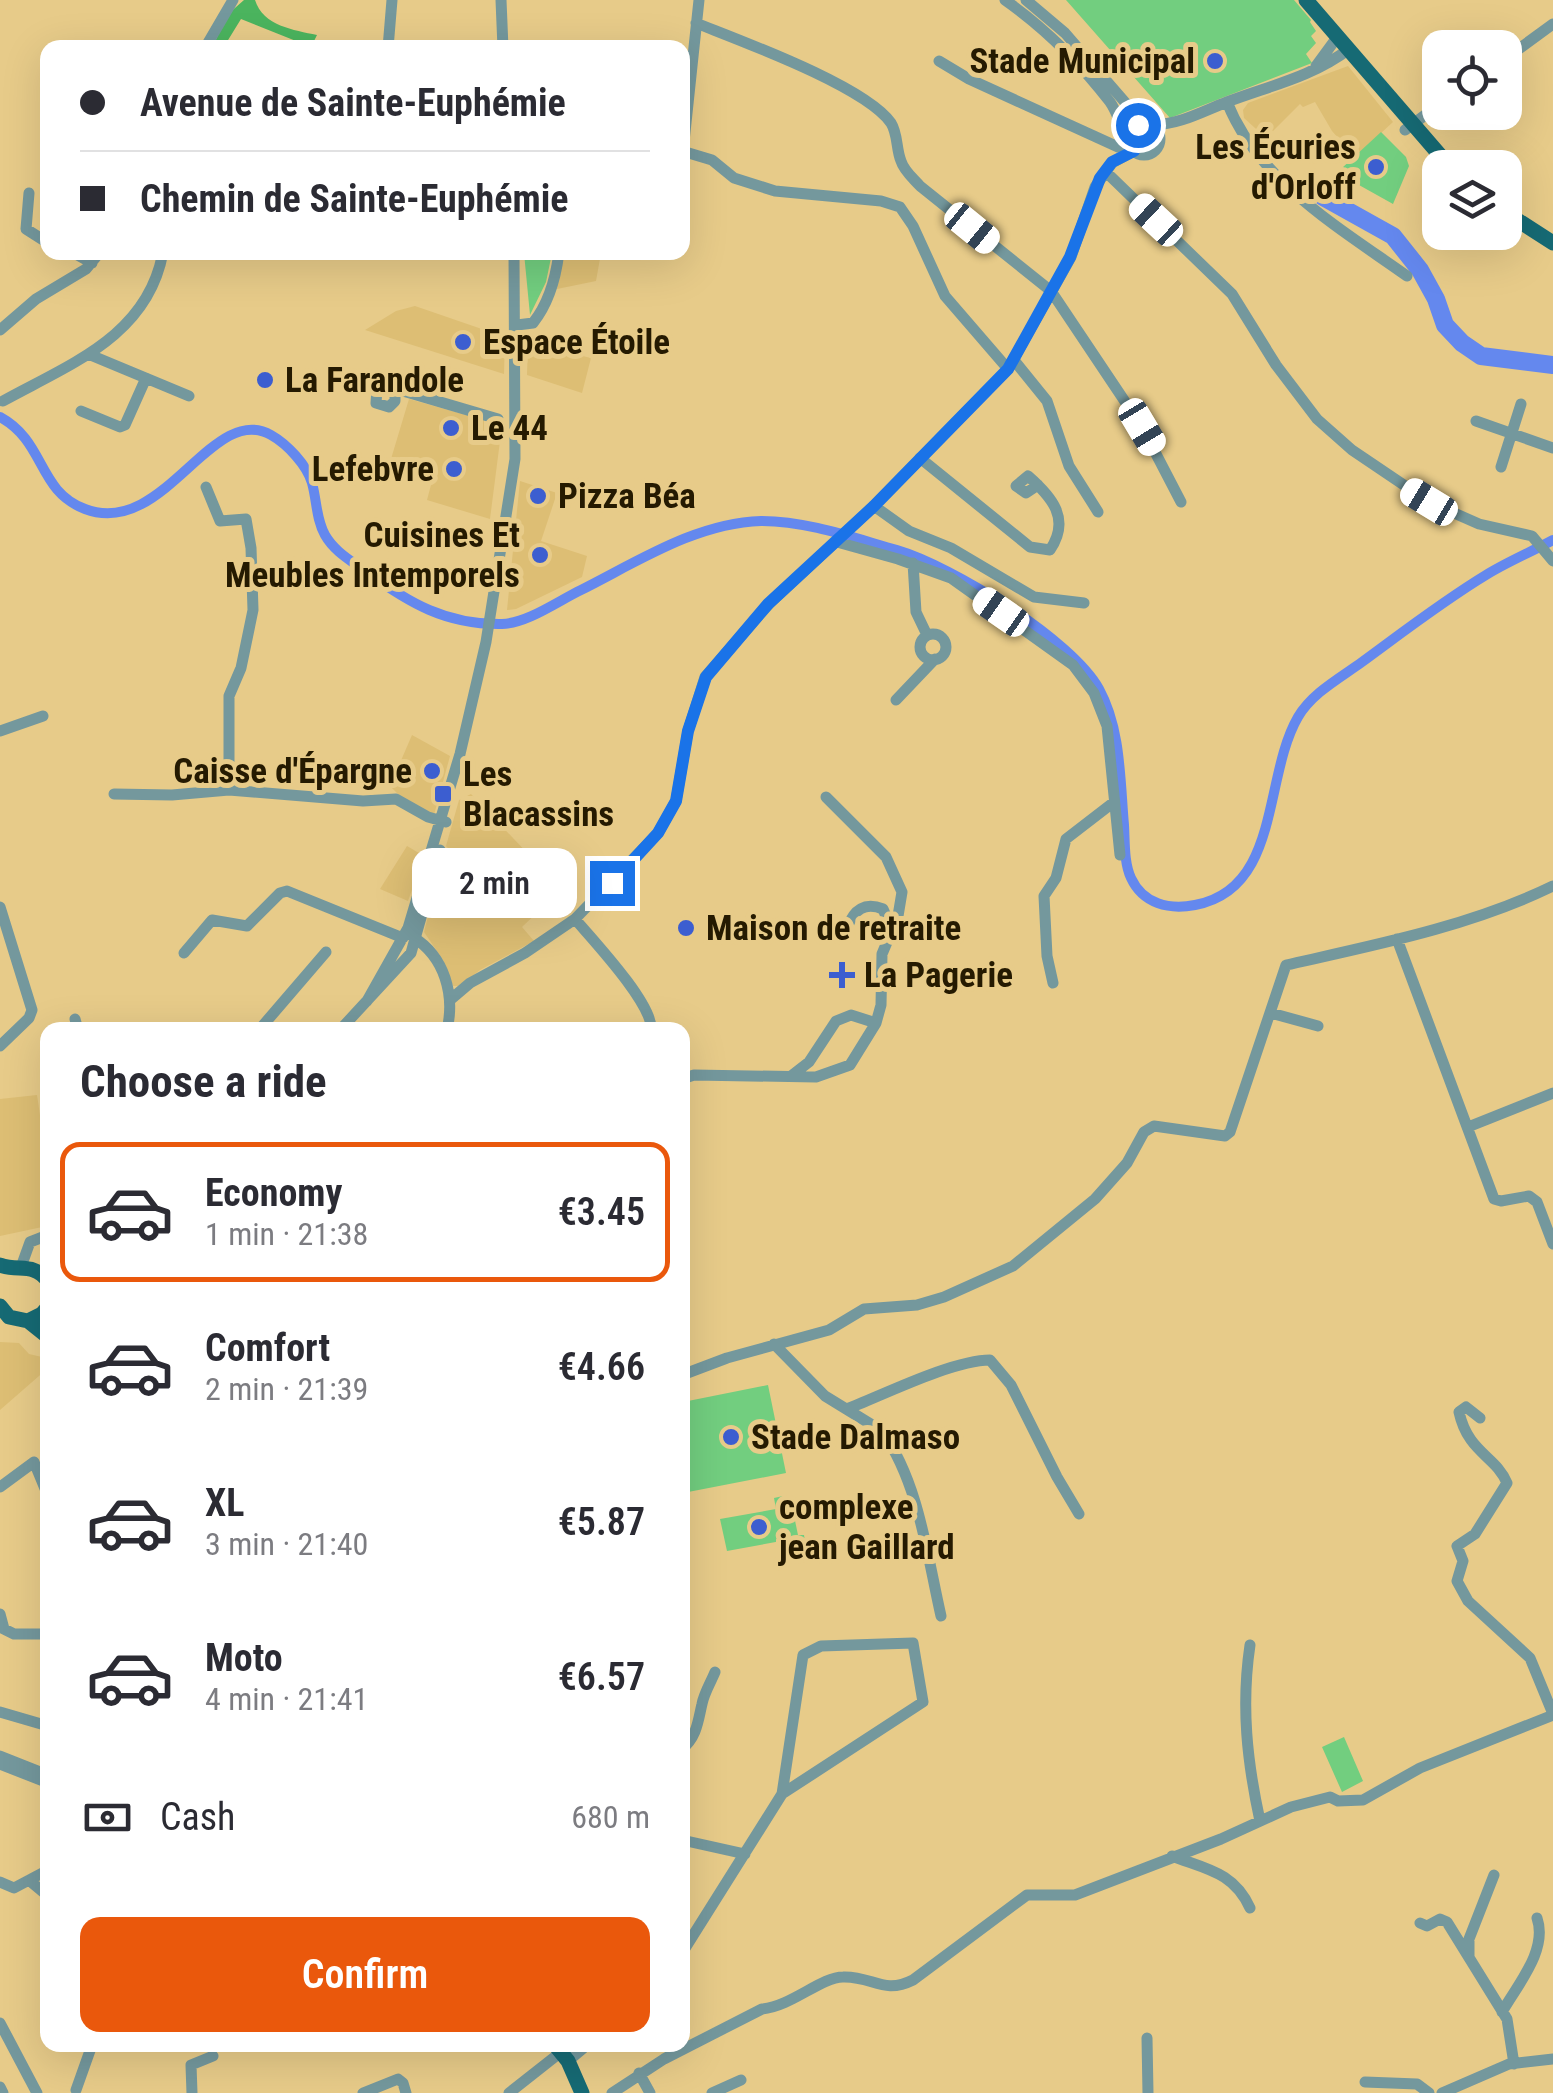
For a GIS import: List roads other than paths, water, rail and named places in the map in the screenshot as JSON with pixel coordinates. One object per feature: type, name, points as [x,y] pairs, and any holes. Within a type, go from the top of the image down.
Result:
[{"type":"main road","points":[[1305,0],[1427,150]]},
{"type":"main road","points":[[1341,45],[1431,150]]},
{"type":"main road","points":[[1522,223],[1553,243]]},
{"type":"main road","points":[[8,1271],[40,1275]]},
{"type":"main road","points":[[28,1321],[40,1313]]},
{"type":"main road","points":[[3,1314],[28,1321],[40,1331]]},
{"type":"main road","points":[[561,2053],[582,2093]]},
{"type":"street","points":[[389,40],[392,0]]},
{"type":"street","points":[[501,0],[503,40]]},
{"type":"street","points":[[690,82],[698,0]]},
{"type":"street","points":[[1006,0],[1056,40],[1088,75],[1118,114],[1130,144],[1148,155],[1176,124]]},
{"type":"street","points":[[1026,0],[1065,33],[1160,141]]},
{"type":"street","points":[[209,40],[226,2]]},
{"type":"street","points":[[696,23],[782,57],[878,110],[892,124],[904,169],[920,186],[1051,290],[1142,427],[1181,502]]},
{"type":"street","points":[[1522,47],[1553,24]]},
{"type":"street","points":[[450,1000],[470,982],[575,918],[637,858],[676,801],[688,731],[706,677],[768,604],[874,506],[1010,364],[1070,257],[1095,187],[1130,144],[1133,128],[1176,124],[1311,74],[1341,45]]},
{"type":"street","points":[[939,61],[969,79],[1118,147],[1130,144]]},
{"type":"street","points":[[1227,102],[1245,139],[1297,195],[1407,276]]},
{"type":"street","points":[[1400,111],[1422,111]]},
{"type":"street","points":[[1413,133],[1422,126]]},
{"type":"street","points":[[690,153],[712,160],[734,178],[775,191],[880,200],[900,208],[913,226],[946,296],[1047,401],[1069,466],[1098,512]]},
{"type":"street","points":[[1106,172],[1232,294],[1308,409],[1340,440],[1429,502],[1479,524],[1536,540],[1549,558]]},
{"type":"street","points":[[29,193],[26,229],[40,238]]},
{"type":"street","points":[[0,330],[36,299],[93,260]]},
{"type":"street","points":[[4,401],[121,333],[152,289],[161,260]]},
{"type":"street","points":[[347,1022],[367,1001],[407,942],[476,694],[514,464],[519,402],[514,260]]},
{"type":"street","points":[[516,324],[533,322],[540,314],[558,260]]},
{"type":"street","points":[[88,354],[189,396]]},
{"type":"street","points":[[81,411],[120,427],[125,425],[146,378]]},
{"type":"street","points":[[395,394],[404,390],[515,422]]},
{"type":"street","points":[[1501,467],[1522,404]]},
{"type":"street","points":[[1476,421],[1553,448]]},
{"type":"street","points":[[920,458],[1030,546],[1050,550],[1057,535],[1059,510],[1038,484]]},
{"type":"street","points":[[206,487],[220,521],[246,520],[250,548],[253,610],[241,668],[228,696],[229,790]]},
{"type":"street","points":[[874,506],[909,530],[951,548],[1034,597],[1084,603]]},
{"type":"street","points":[[841,538],[950,578],[1073,665],[1094,693],[1110,738],[1120,855]]},
{"type":"street","points":[[913,564],[916,612],[927,636]]},
{"type":"street","points":[[896,700],[942,655],[945,643],[935,634],[927,636],[920,648],[924,656],[934,659]]},
{"type":"street","points":[[0,732],[43,716]]},
{"type":"street","points":[[114,794],[172,795],[229,790],[363,802],[396,799],[443,821]]},
{"type":"street","points":[[690,1077],[816,1077],[850,1065],[876,1024],[882,1005],[882,954],[898,916],[902,892],[886,856],[826,797]]},
{"type":"street","points":[[1053,982],[1046,956],[1044,896],[1056,878],[1066,839],[1114,802]]},
{"type":"street","points":[[690,1372],[829,1330],[864,1308],[917,1305],[944,1297],[1012,1266],[1095,1200],[1127,1164],[1144,1132],[1154,1126],[1225,1136],[1230,1132],[1286,965],[1397,939],[1524,900],[1553,886]]},
{"type":"street","points":[[184,953],[212,920],[246,926],[280,893],[287,891],[407,942],[434,962],[446,982],[450,1000],[448,1022]]},
{"type":"street","points":[[832,936],[847,928],[861,908],[871,904],[883,909],[891,928]]},
{"type":"street","points":[[0,907],[32,1010],[29,1018],[0,1046]]},
{"type":"street","points":[[575,918],[622,974],[652,1022]]},
{"type":"street","points":[[1397,939],[1494,1198],[1500,1201],[1529,1196],[1537,1202],[1553,1244]]},
{"type":"street","points":[[266,1022],[326,952]]},
{"type":"street","points":[[1271,1013],[1318,1026]]},
{"type":"street","points":[[791,1076],[809,1062],[836,1021],[859,1016],[876,1024]]},
{"type":"street","points":[[1468,1127],[1553,1093]]},
{"type":"street","points":[[8,1271],[30,1242],[40,1238]]},
{"type":"street","points":[[774,1344],[825,1396],[882,1431],[910,1486],[941,1616]]},
{"type":"street","points":[[847,1409],[940,1373],[990,1360],[1011,1385],[1056,1477],[1080,1514]]},
{"type":"street","points":[[690,2046],[762,2009],[780,2007],[839,1976],[898,1988],[1028,1894],[1075,1895],[1290,1806],[1330,1796],[1338,1801],[1363,1800],[1420,1768],[1553,1714],[1530,1658],[1468,1601],[1456,1581],[1463,1561],[1457,1546],[1475,1534],[1507,1484],[1504,1475],[1468,1439],[1459,1412],[1466,1407],[1480,1418]]},
{"type":"street","points":[[0,1487],[34,1462],[40,1477]]},
{"type":"street","points":[[0,1614],[2,1628],[28,1636],[40,1635]]},
{"type":"street","points":[[690,1940],[782,1794],[803,1655],[822,1646],[910,1640],[923,1702],[782,1794]]},
{"type":"street","points":[[1250,1645],[1245,1740],[1260,1820]]},
{"type":"street","points":[[690,1741],[715,1672]]},
{"type":"street","points":[[0,1712],[40,1724]]},
{"type":"street","points":[[0,1756],[40,1771]]},
{"type":"street","points":[[0,1764],[40,1780]]},
{"type":"street","points":[[690,1842],[745,1854]]},
{"type":"street","points":[[1172,1856],[1231,1879],[1250,1908]]},
{"type":"street","points":[[0,1882],[14,1888],[40,1875]]},
{"type":"street","points":[[1469,1957],[1469,1939],[1494,1875]]},
{"type":"street","points":[[30,1881],[40,1889]]},
{"type":"street","points":[[1502,2012],[1539,1947],[1542,1933],[1537,1918]]},
{"type":"street","points":[[1420,1923],[1427,1926],[1440,1920],[1447,1922],[1502,2012],[1510,2031],[1514,2064]]},
{"type":"street","points":[[0,2023],[37,2093]]},
{"type":"street","points":[[1147,2038],[1148,2093]]},
{"type":"street","points":[[76,2090],[90,2052]]},
{"type":"street","points":[[612,2093],[639,2073],[679,2052]]},
{"type":"street","points":[[509,2093],[561,2053]]},
{"type":"street","points":[[192,2093],[190,2065],[212,2056]]},
{"type":"street","points":[[1444,2093],[1514,2064],[1553,2059]]},
{"type":"street","points":[[639,2073],[650,2093]]},
{"type":"street","points":[[363,2093],[398,2080],[406,2093]]},
{"type":"street","points":[[712,2093],[741,2080]]},
{"type":"street","points":[[1365,2082],[1416,2084],[1429,2093]]},
{"type":"waterway","points":[[1323,197],[1393,236],[1420,270],[1445,325],[1462,343],[1481,356],[1553,365]]},
{"type":"waterway","points":[[0,417],[26,439],[49,479],[69,501],[85,509],[113,513],[139,505],[163,490],[228,436],[249,430],[271,435],[290,449],[306,469],[322,529],[338,551],[413,602],[463,621],[502,624],[522,620],[690,536],[737,523],[761,521],[813,527],[920,559],[978,588],[1038,628],[1064,649],[1099,689],[1116,738],[1129,872],[1142,894],[1176,907],[1223,895],[1242,877],[1266,828],[1287,742],[1298,717],[1311,701],[1454,595],[1553,540]]},
{"type":"place","name":"Stade Municipal","points":[[1215,61]]},
{"type":"place","name":"Les Écuries d'Orloff","points":[[1376,167]]},
{"type":"place","name":"Espace Étoile","points":[[463,342]]},
{"type":"place","name":"La Farandole","points":[[265,380]]},
{"type":"place","name":"Le 44","points":[[451,428]]},
{"type":"place","name":"Lefebvre","points":[[454,469]]},
{"type":"place","name":"Pizza Béa","points":[[538,496]]},
{"type":"place","name":"Cuisines Et Meubles Intemporels","points":[[540,555]]},
{"type":"place","name":"Caisse d'Épargne","points":[[432,771]]},
{"type":"place","name":"Les Blacassins","points":[[443,794]]},
{"type":"place","name":"Maison de retraite","points":[[686,928]]},
{"type":"place","name":"La Pagerie","points":[[842,975]]},
{"type":"place","name":"Stade Dalmaso","points":[[731,1437]]},
{"type":"place","name":"complexe jean Gaillard","points":[[759,1527]]}]
